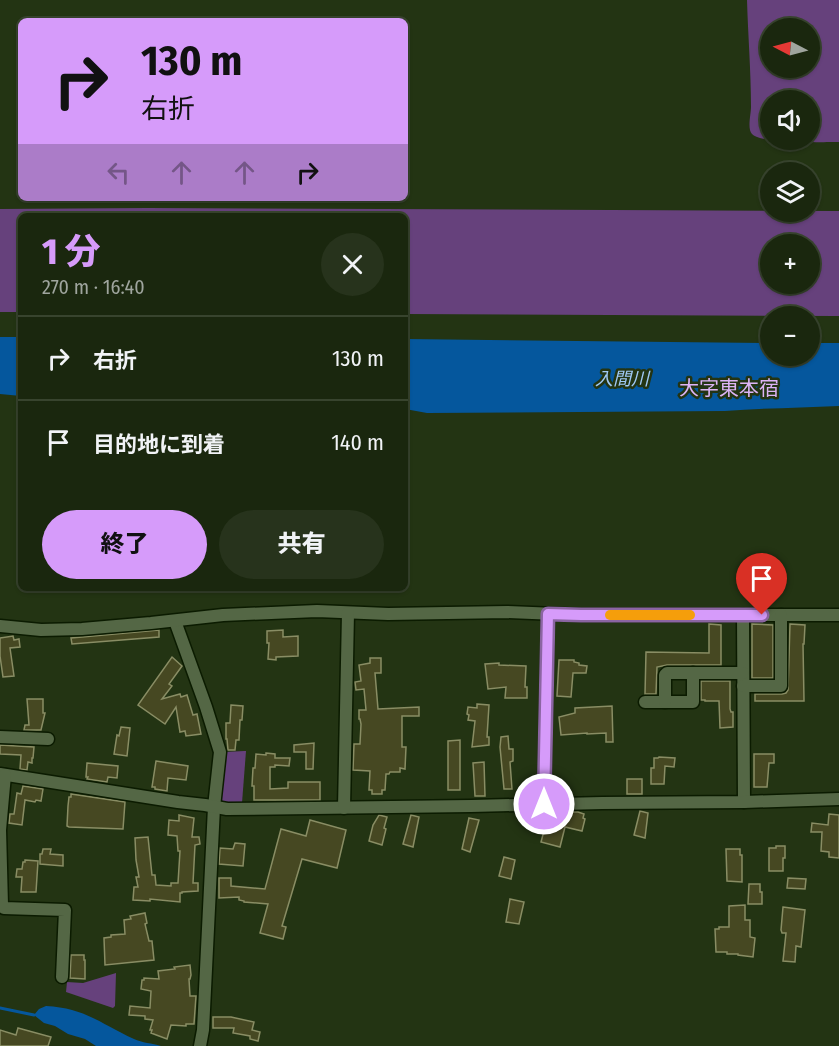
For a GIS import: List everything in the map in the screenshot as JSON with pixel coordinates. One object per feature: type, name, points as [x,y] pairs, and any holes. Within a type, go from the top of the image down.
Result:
[{"type":"street","points":[[0,627],[41,630],[82,629],[223,615],[317,611],[388,614],[507,612],[581,615],[839,615]]},
{"type":"street","points":[[344,808],[348,612]]},
{"type":"street","points":[[544,804],[548,614]]},
{"type":"street","points":[[743,615],[744,802]]},
{"type":"street","points":[[665,702],[665,675],[667,673],[693,672],[781,686],[781,615]]},
{"type":"street","points":[[175,621],[220,752],[214,807],[206,987],[200,1046]]},
{"type":"street","points":[[645,702],[693,702],[693,672]]},
{"type":"street","points":[[0,737],[48,739]]},
{"type":"street","points":[[62,977],[65,910],[4,908],[2,905],[0,830],[2,774],[227,809],[839,799]]},
{"type":"shaded area","points":[[747,0],[839,0],[839,142],[820,142],[820,90],[760,90],[760,138],[751,132],[749,125],[751,107]]},
{"type":"shaded area","points":[[0,209],[760,211],[760,222],[820,222],[820,211],[839,211],[839,316],[820,316],[820,306],[760,306],[760,316],[408,314],[408,213],[18,213],[18,312],[0,312]]},
{"type":"shaded area","points":[[246,751],[242,803],[224,802],[221,800],[225,752]]},
{"type":"shaded area","points":[[116,973],[115,1006],[113,1008],[66,992],[67,982],[83,983]]},
{"type":"water","points":[[0,337],[18,337],[18,396],[0,394]]},
{"type":"water","name":"入間川","points":[[408,339],[760,343],[760,366],[820,366],[820,343],[839,343],[839,406],[725,411],[427,413],[408,410]]},
{"type":"water","points":[[46,1006],[82,1013],[137,1040],[161,1046],[96,1046],[85,1039],[44,1023],[34,1015]]},
{"type":"building","points":[[709,624],[721,625],[721,665],[657,667],[656,694],[645,694],[646,652],[709,653]]},
{"type":"building","points":[[752,624],[773,625],[773,678],[752,678]]},
{"type":"building","points":[[790,624],[805,625],[804,701],[755,701],[755,694],[782,694],[788,690]]},
{"type":"building","points":[[159,630],[159,637],[72,644],[71,638]]},
{"type":"building","points":[[283,630],[283,637],[298,636],[298,656],[268,659],[267,631]]},
{"type":"building","points":[[13,636],[14,640],[19,639],[20,647],[10,648],[14,676],[3,677],[0,638]]},
{"type":"building","points":[[172,657],[182,666],[169,684],[172,686],[162,699],[180,694],[181,697],[187,695],[193,715],[197,714],[201,734],[186,736],[185,731],[180,732],[176,707],[165,724],[138,705]]},
{"type":"building","points":[[370,658],[381,658],[381,673],[375,673],[378,709],[419,707],[419,716],[402,716],[402,747],[406,747],[405,769],[400,768],[400,772],[386,774],[385,790],[382,790],[382,794],[372,794],[372,790],[369,790],[370,771],[353,770],[354,744],[360,744],[359,710],[366,710],[364,689],[356,690],[355,682],[361,681],[359,665],[370,663]]},
{"type":"building","points":[[559,660],[574,660],[579,665],[587,666],[586,673],[573,673],[571,697],[557,696]]},
{"type":"building","points":[[499,663],[499,665],[526,666],[527,698],[505,698],[506,687],[488,689],[485,664]]},
{"type":"building","points":[[701,681],[730,681],[730,709],[733,712],[733,727],[720,728],[719,701],[701,700]]},
{"type":"building","points":[[27,699],[43,699],[43,713],[45,713],[41,730],[24,730],[25,725],[29,725]]},
{"type":"building","points":[[477,704],[489,705],[487,737],[489,737],[489,745],[472,747],[475,721],[468,720],[469,715],[467,714],[468,707],[477,708]]},
{"type":"building","points":[[231,705],[243,706],[239,740],[236,740],[235,750],[228,750],[226,739],[226,723],[230,723]]},
{"type":"building","points":[[612,706],[613,742],[606,742],[606,733],[561,735],[559,717],[575,713],[575,708]]},
{"type":"building","points":[[121,727],[130,728],[127,756],[114,754],[117,735],[119,736]]},
{"type":"building","points":[[508,736],[509,749],[513,749],[513,761],[510,762],[512,789],[504,789],[500,747],[501,737]]},
{"type":"building","points":[[460,740],[460,790],[448,790],[448,741]]},
{"type":"building","points":[[314,743],[313,769],[306,769],[306,752],[294,752],[294,745]]},
{"type":"building","points":[[0,745],[34,747],[32,763],[28,762],[27,770],[20,769],[21,755],[0,754]]},
{"type":"building","points":[[266,753],[275,754],[275,758],[290,758],[289,766],[270,767],[270,789],[288,788],[288,782],[320,782],[320,800],[254,800],[254,786],[252,786],[256,754],[266,755]]},
{"type":"building","points":[[754,754],[774,754],[774,763],[769,763],[767,787],[754,787]]},
{"type":"building","points":[[654,758],[675,758],[674,767],[665,766],[664,784],[651,784],[651,768],[654,768]]},
{"type":"building","points":[[156,761],[188,766],[186,780],[168,778],[167,791],[155,789],[152,787]]},
{"type":"building","points":[[484,762],[485,796],[475,796],[473,763]]},
{"type":"building","points":[[87,763],[118,766],[117,778],[108,777],[107,782],[87,779]]},
{"type":"building","points":[[627,779],[642,779],[642,794],[627,794]]},
{"type":"building","points":[[23,786],[43,789],[41,801],[25,800],[22,825],[9,823],[10,814],[14,814],[17,793],[21,794]]},
{"type":"building","points":[[71,794],[125,802],[123,829],[67,826]]},
{"type":"building","points":[[640,811],[648,813],[645,838],[634,835]]},
{"type":"building","points":[[571,812],[584,814],[582,831],[565,827],[560,847],[541,842],[545,827],[541,827],[544,813],[571,815]]},
{"type":"building","points":[[829,814],[839,815],[839,858],[829,857],[829,852],[821,851],[822,832],[811,832],[812,823],[828,825]]},
{"type":"building","points":[[179,815],[194,818],[192,837],[199,837],[200,844],[195,845],[193,883],[198,883],[198,891],[180,893],[180,902],[133,900],[134,887],[138,887],[136,877],[139,877],[135,838],[148,837],[152,875],[155,875],[156,885],[171,886],[171,883],[178,883],[180,851],[178,851],[177,836],[168,835],[169,820],[179,821]]},
{"type":"building","points":[[379,815],[387,817],[382,845],[369,841],[373,825]]},
{"type":"building","points":[[411,815],[419,817],[413,847],[403,844]]},
{"type":"building","points":[[469,818],[479,820],[470,852],[462,849]]},
{"type":"building","points":[[310,820],[346,830],[337,868],[302,859],[282,926],[286,927],[283,939],[260,933],[268,904],[244,902],[239,900],[239,897],[219,898],[219,878],[231,878],[231,886],[265,889],[281,829],[306,836]]},
{"type":"building","points":[[235,843],[245,844],[243,866],[219,864],[220,848],[233,849]]},
{"type":"building","points":[[776,846],[785,846],[783,871],[769,871],[769,848],[776,848]]},
{"type":"building","points":[[43,849],[51,849],[50,854],[63,855],[63,866],[40,864],[40,854]]},
{"type":"building","points":[[726,849],[740,849],[742,882],[727,881]]},
{"type":"building","points":[[504,857],[515,860],[511,879],[499,876]]},
{"type":"building","points":[[25,860],[38,861],[36,892],[21,892],[22,877],[16,877],[17,869],[22,869]]},
{"type":"building","points":[[788,878],[806,879],[805,889],[787,888]]},
{"type":"building","points":[[749,884],[760,884],[762,904],[748,904]]},
{"type":"building","points":[[510,899],[524,902],[519,924],[506,922]]},
{"type":"building","points":[[745,905],[745,920],[750,920],[750,937],[755,938],[753,957],[716,952],[715,929],[729,927],[729,906]]},
{"type":"building","points":[[783,907],[805,910],[801,947],[796,946],[795,962],[783,961],[786,933],[782,933],[781,930]]},
{"type":"building","points":[[145,913],[147,923],[145,924],[149,941],[152,941],[154,960],[105,965],[104,938],[125,934],[124,920],[131,919],[130,916]]},
{"type":"building","points":[[71,955],[84,955],[85,979],[70,978]]},
{"type":"building","points":[[190,965],[190,996],[196,996],[194,1024],[171,1025],[167,1039],[151,1033],[153,1020],[145,1019],[145,1016],[129,1015],[130,1006],[150,1008],[151,991],[141,989],[144,978],[159,979],[158,971]]},
{"type":"building","points":[[213,1017],[231,1017],[254,1022],[252,1030],[260,1032],[258,1041],[250,1039],[250,1036],[233,1033],[234,1028],[213,1028]]},
{"type":"building","points":[[18,1028],[51,1037],[48,1046],[0,1046],[0,1030],[16,1035]]},
{"type":"waterway","points":[[0,1008],[34,1015]]},
{"type":"slow traffic","points":[[610,615],[690,615]]},
{"type":"district","name":"大字東本宿","points":[[729,388]]},
{"type":"route","points":[[544,804],[548,614],[762,615]]}]
